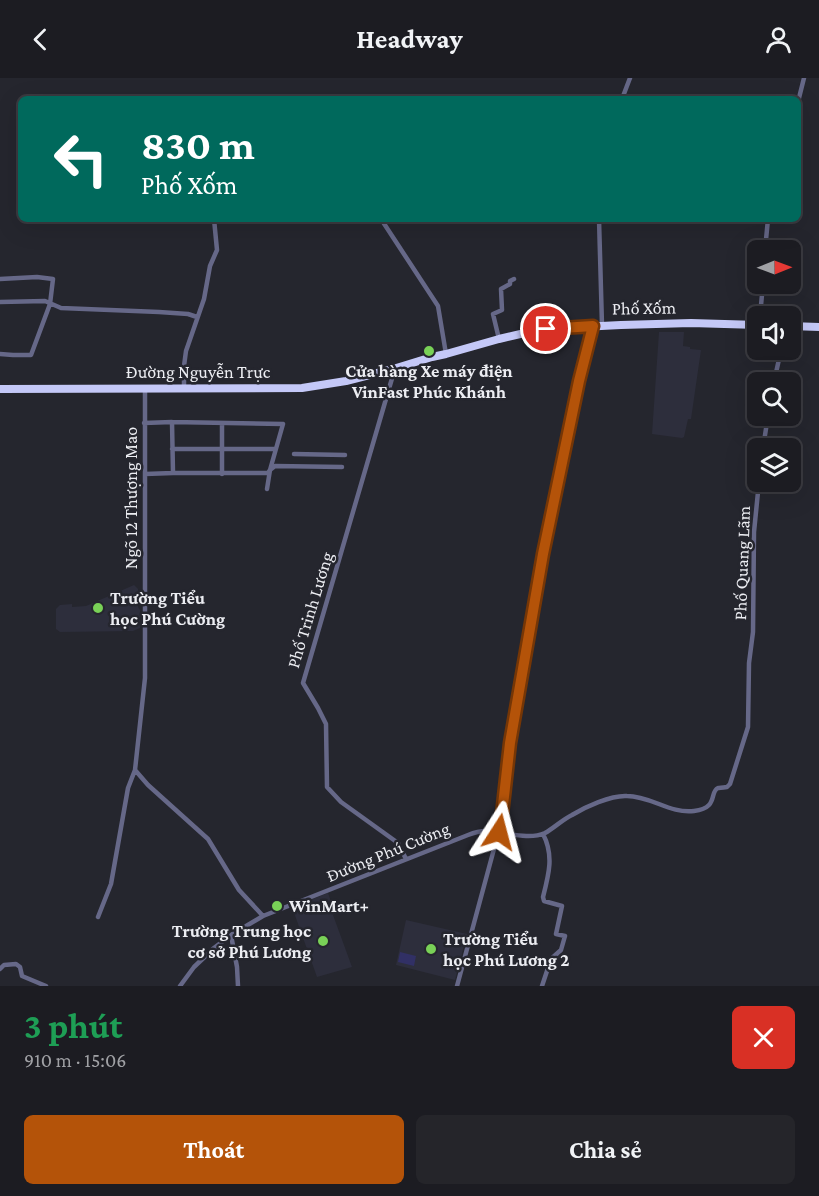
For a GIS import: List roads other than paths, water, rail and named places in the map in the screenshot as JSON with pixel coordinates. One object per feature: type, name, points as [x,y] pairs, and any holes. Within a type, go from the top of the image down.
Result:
[{"type":"highway","name":"Phố Xốm","points":[[393,369],[542,329],[691,323],[747,325]]},
{"type":"highway","points":[[801,326],[819,327]]},
{"type":"highway","name":"Đường Nguyễn Trực","points":[[0,389],[302,387],[346,381],[393,369]]},
{"type":"street","points":[[623,96],[630,78]]},
{"type":"street","points":[[800,96],[804,78]]},
{"type":"street","points":[[184,388],[186,351],[204,299],[210,266],[217,250],[214,222]]},
{"type":"street","points":[[383,222],[438,306],[446,354]]},
{"type":"street","points":[[457,986],[501,823],[510,743],[543,554],[579,381],[598,326],[600,222]]},
{"type":"street","points":[[766,240],[768,222]]},
{"type":"street","points":[[0,279],[37,277],[53,279],[50,304],[31,355],[0,354]]},
{"type":"street","points":[[499,339],[493,314],[502,310],[501,289],[514,279]]},
{"type":"street","points":[[0,302],[45,301],[61,308],[164,312],[197,317]]},
{"type":"street","name":"Phố Trinh Lương","points":[[393,369],[303,683],[326,724],[327,787],[341,802],[398,843],[406,859]]},
{"type":"street","name":"Ngõ 12 Thượng Mao","points":[[98,917],[111,884],[128,788],[135,771],[145,678],[145,388]]},
{"type":"street","points":[[172,422],[173,473]]},
{"type":"street","points":[[144,423],[283,424],[267,489]]},
{"type":"street","points":[[222,423],[222,474]]},
{"type":"street","points":[[172,449],[276,449]]},
{"type":"street","points":[[294,454],[345,455]]},
{"type":"street","points":[[145,474],[267,473],[274,466],[342,467]]},
{"type":"street","name":"Phố Quang Lãm","points":[[543,834],[573,814],[616,796],[638,797],[685,812],[705,808],[711,803],[718,788],[727,787],[730,784],[748,727],[750,646],[753,632],[754,532],[758,492]]},
{"type":"street","points":[[135,771],[148,786],[208,839],[240,890],[263,916]]},
{"type":"street","name":"Đường Phú Cường","points":[[180,986],[194,967],[231,935],[263,916],[468,835],[484,831],[525,836],[543,834]]},
{"type":"street","points":[[542,986],[551,959],[561,950],[565,936],[556,934],[562,906],[547,903],[543,897],[549,869],[550,850],[543,834]]},
{"type":"street","points":[[231,935],[238,986]]},
{"type":"street","points":[[0,969],[4,965],[16,964],[20,967],[22,976],[46,986]]},
{"type":"place","name":"Cửa hàng Xe máy điện VinFast Phúc Khánh","points":[[429,351]]},
{"type":"place","name":"Trường Tiểu học Phú Cường","points":[[98,608]]},
{"type":"place","name":"WinMart+","points":[[277,906]]},
{"type":"place","name":"Trường Trung học cơ sở Phú Lương","points":[[323,941]]},
{"type":"place","name":"Trường Tiểu học Phú Lương 2","points":[[431,949]]}]
